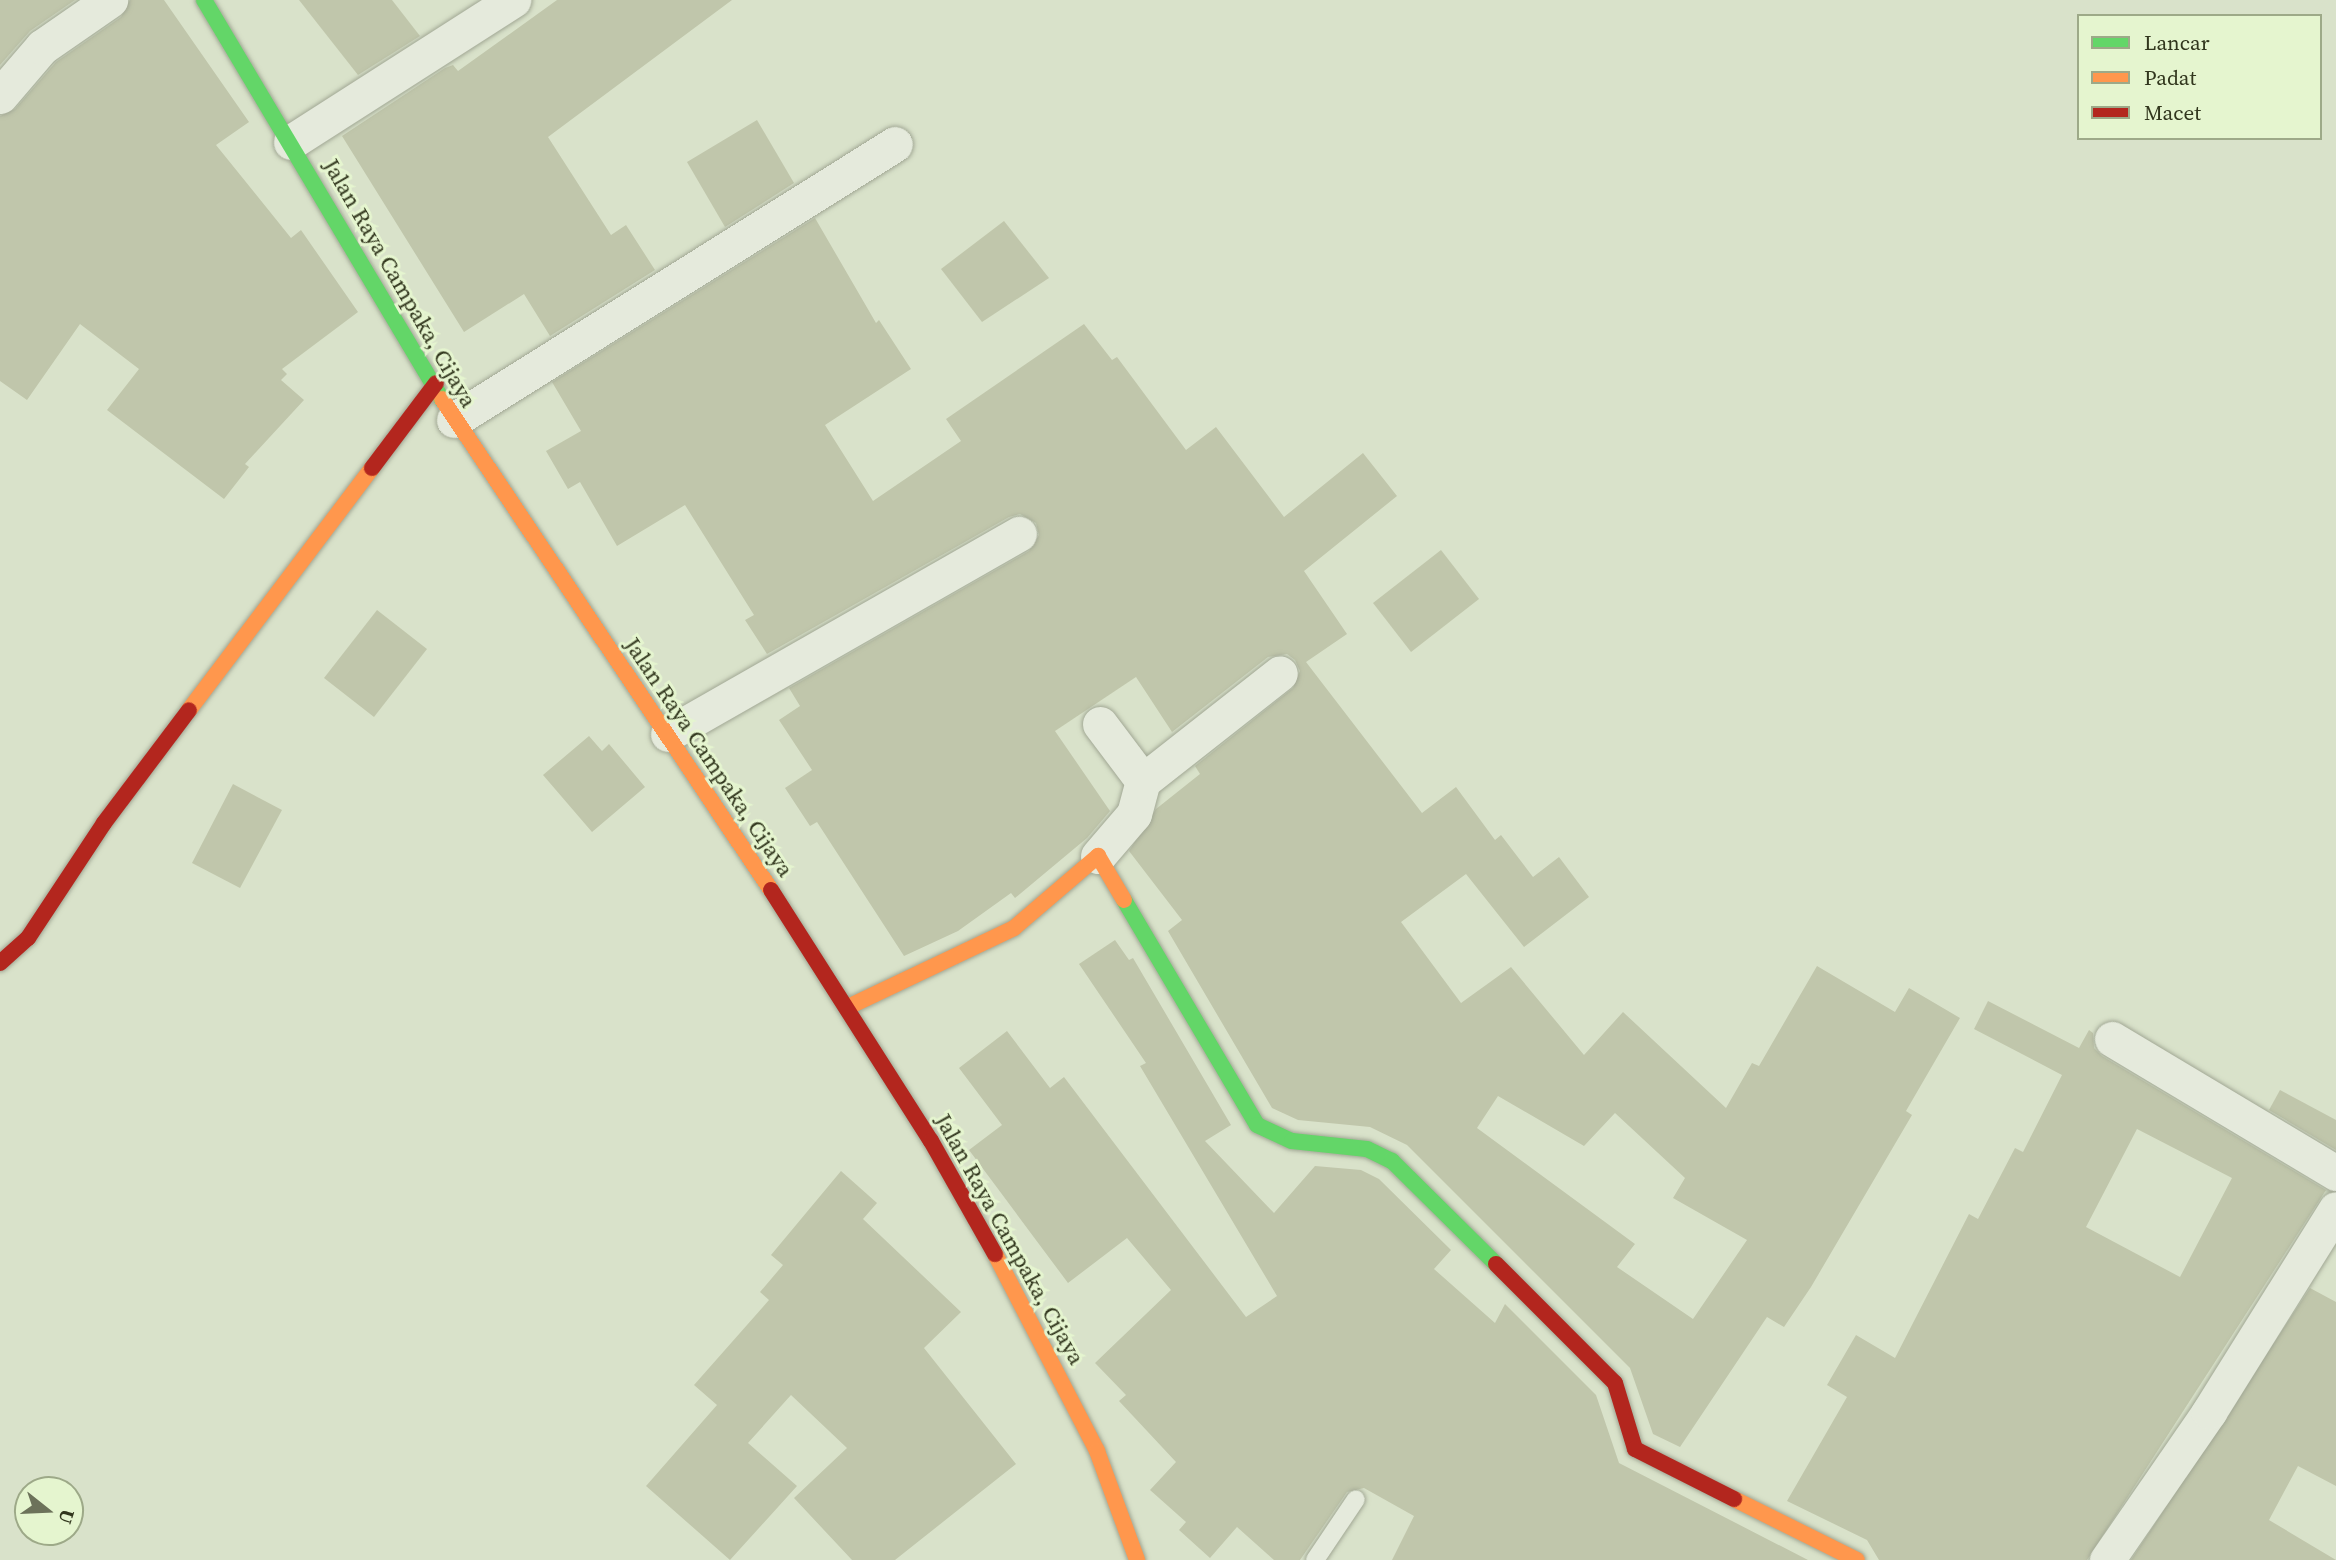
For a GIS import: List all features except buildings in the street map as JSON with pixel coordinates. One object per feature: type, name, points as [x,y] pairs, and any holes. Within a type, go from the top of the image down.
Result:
[{"type":"street","points":[[0,96],[42,47],[110,0]]},
{"type":"street","name":"Jalan Raya Campaka, Cijaya","points":[[204,0],[436,383],[454,420],[668,734],[848,1007],[1047,1348],[1097,1451],[1137,1560]]},
{"type":"street","points":[[291,142],[513,0]]},
{"type":"street","points":[[454,420],[895,144]]},
{"type":"street","points":[[0,963],[28,938],[104,823],[436,383]]},
{"type":"street","points":[[668,734],[1019,534]]},
{"type":"street","points":[[848,1007],[1014,928],[1098,856],[1134,814],[1143,781],[1280,673]]},
{"type":"street","points":[[1100,724],[1143,781]]},
{"type":"street","points":[[1098,856],[1257,1125],[1292,1142],[1367,1149],[1392,1161],[1615,1383],[1635,1449],[1857,1560]]},
{"type":"street","points":[[2112,1039],[2336,1172]]},
{"type":"street","points":[[2107,1560],[2209,1412],[2336,1209]]},
{"type":"lane","points":[[1315,1560],[1356,1499]]},
{"type":"traffic: fast","points":[[204,0],[442,399]]},
{"type":"traffic: fast","points":[[1124,900],[1257,1125],[1292,1141],[1367,1149],[1392,1161],[1496,1264]]},
{"type":"traffic: slow","points":[[442,399],[771,890]]},
{"type":"traffic: slow","points":[[189,710],[372,468]]},
{"type":"traffic: slow","points":[[848,1007],[1014,928],[1098,856],[1124,900]]},
{"type":"traffic: slow","points":[[995,1254],[1097,1451],[1137,1560]]},
{"type":"traffic: slow","points":[[1734,1499],[1857,1560]]},
{"type":"traffic: jam","points":[[372,468],[436,383]]},
{"type":"traffic: jam","points":[[0,963],[28,938],[104,823],[189,710]]},
{"type":"traffic: jam","points":[[771,890],[931,1141],[995,1254]]},
{"type":"traffic: jam","points":[[1496,1264],[1615,1383],[1635,1449],[1734,1499]]}]
